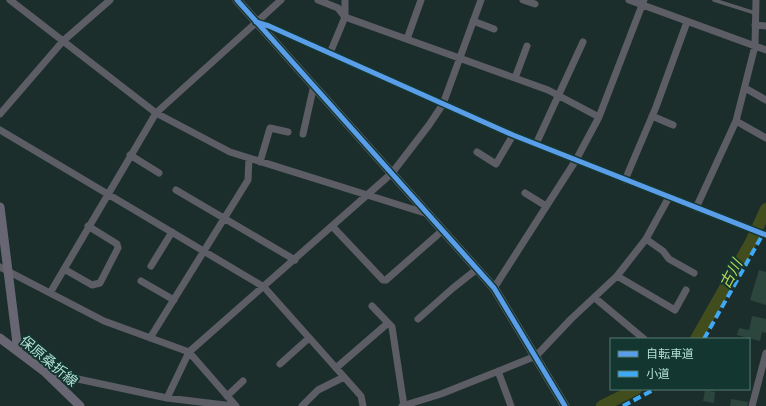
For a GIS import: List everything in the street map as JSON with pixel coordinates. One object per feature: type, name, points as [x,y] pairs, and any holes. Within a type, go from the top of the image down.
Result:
[{"type":"street","points":[[10,0],[156,113],[230,152],[428,214]]},
{"type":"street","points":[[0,114],[63,41],[110,0]]},
{"type":"street","points":[[237,0],[494,288],[565,406]]},
{"type":"street","points":[[50,293],[107,193],[156,113],[281,0]]},
{"type":"street","points":[[318,0],[338,8],[345,17],[515,78],[559,96],[599,117]]},
{"type":"street","points":[[330,53],[345,17],[344,0]]},
{"type":"street","points":[[407,39],[421,0]]},
{"type":"street","points":[[167,398],[189,352],[295,260],[392,172],[418,140],[443,104],[481,0]]},
{"type":"street","points":[[523,0],[535,4]]},
{"type":"street","points":[[630,0],[643,2],[687,22],[766,50]]},
{"type":"street","points":[[696,208],[736,121],[755,46],[756,0]]},
{"type":"street","points":[[494,288],[576,160],[599,117],[643,2]]},
{"type":"street","points":[[473,21],[494,29]]},
{"type":"street","points":[[256,22],[270,26],[513,135],[763,234]]},
{"type":"street","points":[[625,180],[652,116],[687,22]]},
{"type":"street","points":[[755,24],[766,26]]},
{"type":"street","points":[[536,144],[583,42]]},
{"type":"street","points":[[515,78],[527,46]]},
{"type":"street","points":[[303,134],[314,85]]},
{"type":"street","points":[[745,88],[766,100]]},
{"type":"street","points":[[652,116],[673,126]]},
{"type":"street","points":[[736,121],[766,138]]},
{"type":"street","points":[[260,162],[270,128],[288,132]]},
{"type":"street","points":[[0,130],[264,287],[361,396],[363,406]]},
{"type":"street","points":[[478,152],[496,164],[513,135]]},
{"type":"street","points":[[130,155],[159,173]]},
{"type":"street","points":[[150,338],[248,180],[249,158]]},
{"type":"street","points":[[176,190],[295,260]]},
{"type":"street","points":[[525,193],[546,206]]},
{"type":"street","points":[[372,306],[392,327],[403,406],[440,394],[536,356],[571,319],[617,276],[646,239],[669,197]]},
{"type":"street","points":[[0,207],[4,269],[18,351]]},
{"type":"street","points":[[64,269],[92,285],[100,283],[118,248],[117,244],[88,226]]},
{"type":"street","points":[[332,226],[383,280],[386,280],[443,230]]},
{"type":"street","points":[[150,266],[172,232]]},
{"type":"street","points":[[646,239],[664,251],[669,259],[694,273]]},
{"type":"street","points":[[4,269],[104,321],[189,352],[234,406]]},
{"type":"street","points":[[418,319],[452,288],[477,269]]},
{"type":"street","points":[[617,276],[675,310],[686,290]]},
{"type":"street","points":[[141,281],[174,300]]},
{"type":"street","points":[[595,298],[643,338]]},
{"type":"street","points":[[336,368],[388,323]]},
{"type":"street","name":"保原桑折線","points":[[0,338],[44,372],[80,406]]},
{"type":"street","points":[[280,364],[309,338]]},
{"type":"street","points":[[752,406],[766,353]]},
{"type":"street","points":[[44,372],[185,403],[234,406]]},
{"type":"street","points":[[498,372],[511,406]]},
{"type":"street","points":[[302,406],[318,390],[344,377]]},
{"type":"street","points":[[227,396],[244,381]]},
{"type":"lane","points":[[714,0],[755,13]]},
{"type":"building","points":[[759,270],[766,272],[766,305],[750,300]]},
{"type":"building","points":[[752,316],[766,319],[766,333],[762,332],[760,341],[737,335],[739,328],[749,330]]},
{"type":"building","points":[[705,390],[715,392],[714,403],[703,401]]},
{"type":"building","points":[[731,399],[748,402],[747,406],[730,406]]},
{"type":"waterway","name":"古川","points":[[697,338],[751,242],[766,209]]},
{"type":"waterway","name":"古川","points":[[602,406],[634,390]]},
{"type":"marked path","points":[[705,338],[763,234]]},
{"type":"marked path","points":[[623,406],[653,390]]},
{"type":"cycle path","points":[[237,0],[494,288],[565,406]]},
{"type":"cycle path","points":[[256,22],[269,26],[513,135],[766,235]]}]
